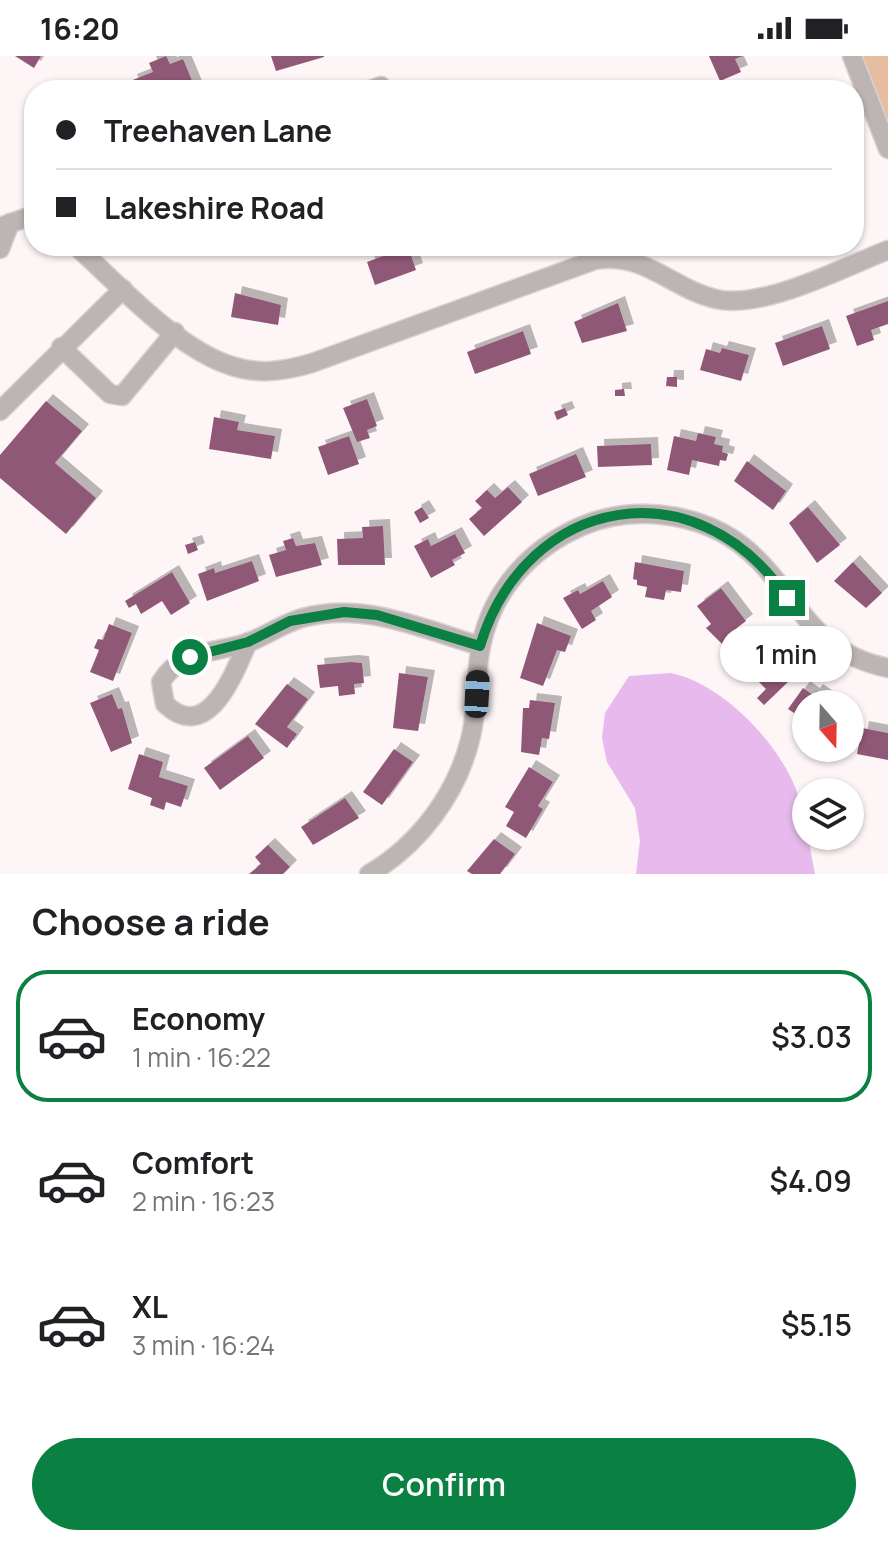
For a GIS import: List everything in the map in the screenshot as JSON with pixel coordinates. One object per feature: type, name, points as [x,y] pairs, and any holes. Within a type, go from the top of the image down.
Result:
[{"type":"street","points":[[852,56],[861,80]]},
{"type":"street","points":[[864,87],[888,149]]},
{"type":"street","points":[[0,249],[5,225],[24,218]]},
{"type":"street","points":[[87,256],[175,332],[219,362],[250,370],[278,371],[330,357],[595,260],[634,261],[707,296],[741,301],[776,293],[888,250]]},
{"type":"street","points":[[0,411],[61,347],[123,289]]},
{"type":"street","points":[[61,347],[110,394],[122,396],[175,332]]},
{"type":"street","points":[[369,874],[414,839],[458,774],[471,737],[480,646],[501,594],[523,565],[543,547],[601,519],[666,515],[713,529],[743,547],[820,635],[849,655],[888,668]]},
{"type":"street","points":[[248,642],[224,694],[210,709],[198,716],[186,717],[165,704],[161,682],[177,663],[211,650],[248,642],[290,621],[344,612],[377,615],[480,646]]},
{"type":"shaded area","points":[[858,56],[888,56],[888,132]]},
{"type":"shaded area","points":[[671,673],[691,679],[710,689],[747,718],[789,773],[792,780],[792,850],[811,850],[815,874],[636,874],[640,841],[635,808],[607,762],[602,738],[605,713],[629,676]]},
{"type":"building","points":[[15,56],[41,56],[34,68]]},
{"type":"building","points":[[166,56],[170,64],[183,59],[192,80],[133,80],[153,72],[149,63]]},
{"type":"building","points":[[271,56],[324,56],[324,57],[276,71]]},
{"type":"building","points":[[709,56],[743,56],[735,59],[741,72],[720,80]]},
{"type":"building","points":[[383,256],[411,256],[416,270],[375,285],[367,262]]},
{"type":"building","points":[[235,293],[281,305],[278,325],[231,317]]},
{"type":"building","points":[[888,301],[888,324],[871,330],[874,340],[857,346],[846,316]]},
{"type":"building","points":[[618,303],[627,331],[582,343],[574,322]]},
{"type":"building","points":[[822,326],[830,349],[783,366],[775,343]]},
{"type":"building","points":[[523,331],[531,354],[475,374],[467,352]]},
{"type":"building","points":[[722,348],[749,355],[741,381],[700,370],[706,349],[720,353]]},
{"type":"building","points":[[667,377],[677,377],[677,387],[666,386]]},
{"type":"building","points":[[624,389],[625,396],[615,396],[615,390]]},
{"type":"building","points":[[367,399],[377,426],[367,430],[370,438],[357,442],[343,408]]},
{"type":"building","points":[[46,401],[82,431],[55,463],[96,498],[66,534],[0,478],[0,455]]},
{"type":"building","points":[[565,408],[568,415],[557,420],[554,412]]},
{"type":"building","points":[[214,417],[239,422],[237,430],[275,436],[271,459],[209,449]]},
{"type":"building","points":[[698,433],[716,437],[714,444],[723,446],[722,452],[728,454],[726,461],[720,460],[719,466],[692,460],[689,475],[667,470],[674,436],[696,441]]},
{"type":"building","points":[[349,436],[359,464],[328,475],[318,447]]},
{"type":"building","points":[[651,444],[652,465],[598,467],[597,446]]},
{"type":"building","points":[[576,454],[586,477],[538,496],[529,474]]},
{"type":"building","points":[[747,461],[786,491],[773,510],[734,481]]},
{"type":"building","points":[[508,487],[522,502],[484,536],[469,519],[482,508],[475,501],[487,490],[495,498]]},
{"type":"building","points":[[422,507],[429,518],[420,523],[414,512]]},
{"type":"building","points":[[808,507],[840,545],[817,563],[789,523]]},
{"type":"building","points":[[383,526],[385,565],[338,565],[337,539],[363,538],[362,527]]},
{"type":"building","points":[[455,534],[465,553],[452,560],[455,565],[431,578],[414,546],[428,539],[431,546]]},
{"type":"building","points":[[293,538],[296,546],[315,543],[322,565],[276,577],[269,555],[286,550],[283,541]]},
{"type":"building","points":[[195,542],[198,550],[188,554],[185,545]]},
{"type":"building","points":[[252,561],[259,581],[207,601],[198,574],[214,568],[215,573]]},
{"type":"building","points":[[635,562],[684,571],[681,592],[666,590],[664,600],[645,597],[647,587],[637,585],[637,580],[633,579]]},
{"type":"building","points":[[853,562],[882,593],[866,608],[834,581]]},
{"type":"building","points":[[172,572],[190,603],[171,615],[162,601],[141,614],[136,604],[129,608],[125,601]]},
{"type":"building","points":[[603,581],[612,597],[591,611],[596,620],[582,629],[563,598],[578,590],[580,594]]},
{"type":"building","points":[[721,588],[746,621],[729,634],[736,643],[727,649],[706,628],[711,624],[697,606]]},
{"type":"building","points":[[537,623],[571,636],[565,652],[557,650],[543,686],[520,678]]},
{"type":"building","points":[[109,624],[132,633],[113,681],[90,672],[99,650],[94,648],[98,639],[103,640]]},
{"type":"building","points":[[755,642],[782,665],[780,667],[791,679],[764,705],[757,698],[766,689],[749,672],[754,668],[740,652]]},
{"type":"building","points":[[362,663],[364,683],[354,684],[355,694],[339,696],[338,686],[320,688],[317,665]]},
{"type":"building","points":[[399,673],[428,677],[418,731],[393,728]]},
{"type":"building","points":[[287,684],[308,699],[287,727],[297,734],[287,748],[255,724]]},
{"type":"building","points":[[112,694],[118,709],[122,708],[132,743],[111,752],[90,703]]},
{"type":"building","points":[[530,700],[555,703],[549,739],[542,738],[539,755],[521,752],[523,708],[529,708]]},
{"type":"building","points":[[864,728],[888,733],[888,760],[864,755]]},
{"type":"building","points":[[248,736],[264,758],[220,790],[204,768]]},
{"type":"building","points":[[394,749],[413,762],[382,805],[363,792]]},
{"type":"building","points":[[139,754],[163,762],[159,777],[188,786],[181,807],[166,802],[164,810],[150,805],[152,798],[128,789]]},
{"type":"building","points":[[529,767],[553,782],[538,806],[543,809],[526,838],[506,826],[514,812],[505,807]]},
{"type":"building","points":[[345,798],[359,818],[313,845],[301,827]]},
{"type":"building","points":[[494,839],[515,854],[500,874],[472,874],[467,871]]},
{"type":"building","points":[[268,845],[290,867],[283,874],[249,874],[261,864],[255,857]]},
{"type":"route","points":[[190,657],[248,642],[290,621],[344,612],[377,615],[480,646],[501,594],[523,565],[567,533],[616,516],[666,515],[713,529],[757,558],[787,598]]}]
